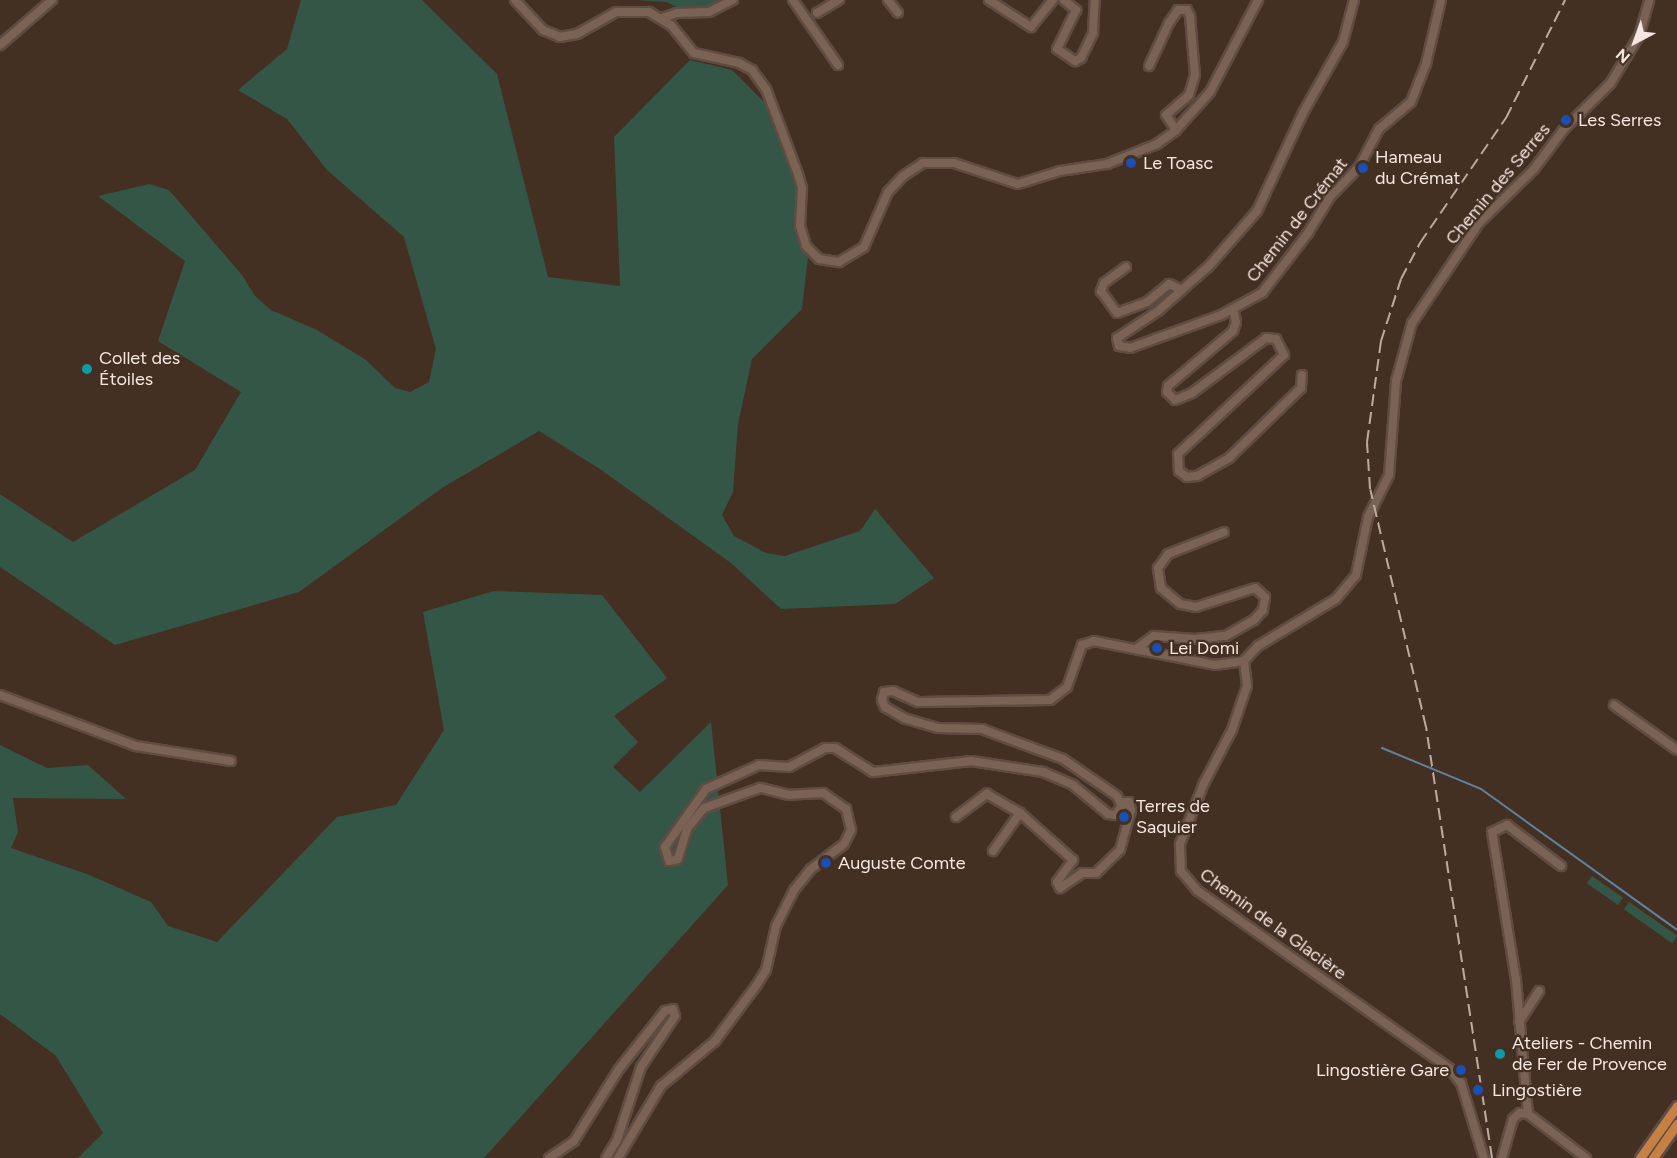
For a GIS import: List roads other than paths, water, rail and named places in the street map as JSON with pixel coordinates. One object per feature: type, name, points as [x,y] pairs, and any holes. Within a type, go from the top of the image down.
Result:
[{"type":"main road","points":[[1640,1158],[1677,1106]]},
{"type":"main road","points":[[1653,1158],[1677,1124]]},
{"type":"street","points":[[0,45],[52,0]]},
{"type":"street","points":[[515,0],[543,30],[560,36],[577,34],[607,16],[626,10],[649,12],[662,18],[694,53],[739,63],[762,81],[800,181],[802,237],[813,254],[827,261],[848,259],[864,247],[888,192],[903,176],[923,163],[954,163],[1018,184],[1124,159],[1151,147],[1176,130],[1214,86],[1258,0]]},
{"type":"street","points":[[662,18],[677,13],[709,12],[732,0]]},
{"type":"street","points":[[793,0],[838,65]]},
{"type":"street","points":[[817,13],[839,0]]},
{"type":"street","points":[[888,0],[898,13]]},
{"type":"street","points":[[989,0],[1031,27],[1053,0]]},
{"type":"street","points":[[1064,0],[1076,10],[1057,49],[1076,61],[1081,58],[1093,33],[1095,0]]},
{"type":"street","name":"Chemin de Crémat","points":[[1354,0],[1342,42],[1303,113],[1264,202],[1228,248],[1182,290],[1120,334],[1119,346],[1130,348],[1233,309],[1270,284],[1330,197],[1359,167],[1376,133],[1411,102],[1426,64],[1441,0]]},
{"type":"street","name":"Chemin des Serres","points":[[1242,664],[1258,646],[1336,598],[1356,575],[1368,517],[1389,475],[1396,381],[1412,323],[1479,223],[1542,160],[1564,129],[1610,84],[1639,36],[1649,0]]},
{"type":"street","points":[[1149,66],[1173,18],[1181,9],[1187,10],[1195,75],[1189,94],[1166,115],[1176,130]]},
{"type":"street","points":[[1126,267],[1104,283],[1101,291],[1117,313],[1147,303],[1169,284],[1182,290]]},
{"type":"street","points":[[1233,309],[1236,322],[1233,331],[1168,386],[1167,392],[1174,400],[1192,393],[1266,338],[1276,339],[1284,355],[1178,454],[1179,471],[1187,477],[1197,476],[1229,458],[1301,388],[1302,375]]},
{"type":"street","points":[[1136,649],[1141,642],[1154,636],[1196,639],[1226,636],[1254,620],[1263,610],[1265,597],[1255,588],[1196,607],[1180,604],[1161,588],[1158,568],[1168,554],[1224,532]]},
{"type":"street","points":[[956,817],[987,794],[1020,813],[1073,860],[1057,882],[1060,888],[1082,873],[1096,873],[1120,850],[1131,810],[1129,802],[1121,802],[1107,787],[1050,752],[982,729],[938,728],[904,718],[890,711],[882,700],[890,690],[918,702],[1050,700],[1067,687],[1085,643],[1101,642],[1208,664],[1242,664]]},
{"type":"street","name":"Chemin de la Glacière","points":[[1242,664],[1248,681],[1236,717],[1180,844],[1181,871],[1197,891],[1450,1069],[1461,1083],[1484,1158]]},
{"type":"street","points":[[0,695],[136,746],[231,761]]},
{"type":"street","points":[[1614,705],[1677,750]]},
{"type":"street","points":[[618,1158],[661,1086],[715,1041],[756,986],[766,970],[776,926],[795,890],[811,870],[844,844],[851,830],[846,809],[823,793],[789,795],[760,788],[705,808],[687,829],[678,859],[669,861],[665,847],[706,789],[759,765],[789,767],[825,748],[835,748],[873,772],[989,761],[1062,779],[1084,792],[1108,814],[1120,812],[1121,802]]},
{"type":"street","points":[[993,850],[1020,813]]},
{"type":"street","points":[[1528,1114],[1518,1023],[1516,980],[1492,832],[1507,825],[1561,866]]},
{"type":"street","points":[[1518,1023],[1539,991]]},
{"type":"street","points":[[549,1158],[574,1141],[619,1069],[665,1011],[673,1009],[673,1020],[641,1067],[617,1140],[606,1158]]},
{"type":"street","points":[[1502,1158],[1513,1119],[1520,1113],[1528,1114],[1586,1158]]},
{"type":"waterway","points":[[1382,748],[1481,789],[1677,930]]},
{"type":"railway","points":[[1492,1158],[1426,727],[1370,489],[1367,442],[1381,341],[1401,279],[1420,243],[1506,118],[1565,0]]},
{"type":"place","name":"Les Serres","points":[[1566,120]]},
{"type":"place","name":"Le Toasc","points":[[1131,163]]},
{"type":"place","name":"Hameau du Crémat","points":[[1363,168]]},
{"type":"place","name":"Collet des Étoiles","points":[[87,369]]},
{"type":"place","name":"Lei Domi","points":[[1157,648]]},
{"type":"place","name":"Terres de Saquier","points":[[1124,817]]},
{"type":"place","name":"Auguste Comte","points":[[826,863]]},
{"type":"place","name":"Ateliers - Chemin de Fer de Provence","points":[[1500,1054]]},
{"type":"place","name":"Lingostière Gare","points":[[1461,1070]]},
{"type":"place","name":"Lingostière","points":[[1478,1090]]}]
